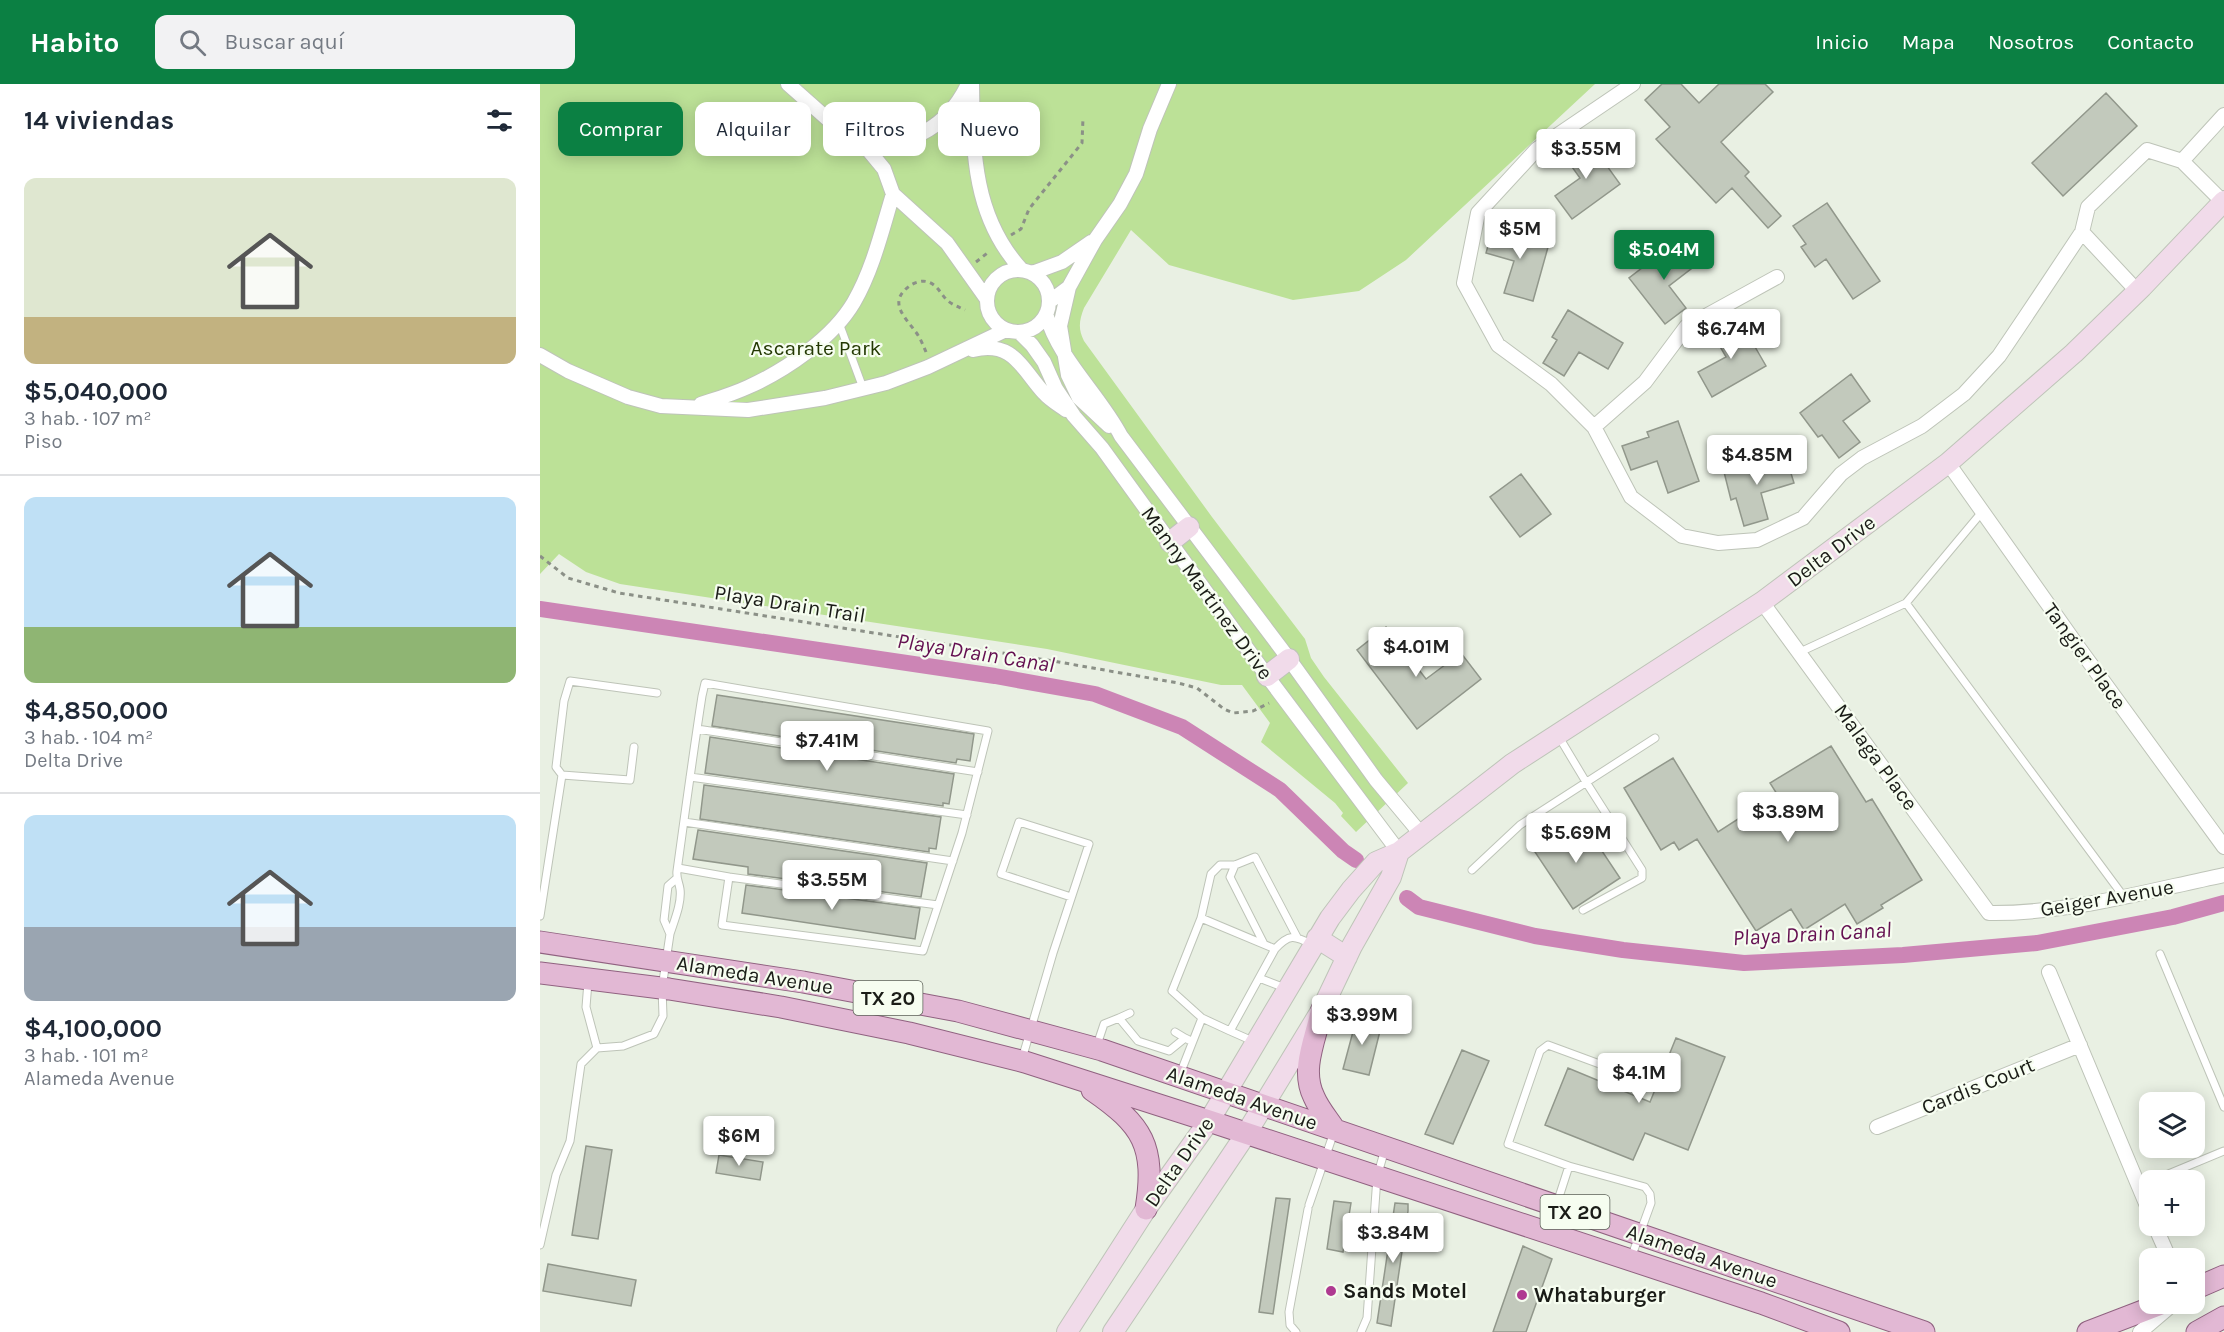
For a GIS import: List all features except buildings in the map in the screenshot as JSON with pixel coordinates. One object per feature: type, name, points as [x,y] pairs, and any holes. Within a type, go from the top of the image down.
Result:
[{"type":"main road","name":"Delta Drive","points":[[1067,1332],[1146,1209],[1227,1092],[1287,989],[1309,940],[1376,862],[1398,852],[1512,764],[1762,602],[1948,463],[2074,353],[2138,292],[2224,202]]},
{"type":"main road","points":[[1170,542],[1189,527]]},
{"type":"main road","points":[[1267,676],[1289,659]]},
{"type":"main road","name":"Delta Drive","points":[[1113,1332],[1246,1134],[1322,1009],[1347,957],[1391,877],[1398,852]]},
{"type":"main road","points":[[1309,940],[1347,957]]},
{"type":"main road","name":"Alameda Avenue","points":[[540,942],[803,982],[958,1011],[1096,1049],[1264,1104],[1924,1332]]},
{"type":"main road","name":"Alameda Avenue","points":[[540,973],[662,988],[781,1007],[909,1033],[1022,1061],[1761,1303],[1839,1332]]},
{"type":"main road","points":[[1322,1009],[1308,1062],[1307,1076],[1314,1098],[1335,1130]]},
{"type":"main road","points":[[1077,1079],[1112,1103],[1132,1121],[1141,1134],[1149,1163],[1150,1186],[1146,1209]]},
{"type":"main road","points":[[2205,1284],[2224,1276]]},
{"type":"main road","points":[[2088,1332],[2139,1312]]},
{"type":"main road","points":[[2197,1332],[2223,1318]]},
{"type":"street","points":[[788,84],[823,115]]},
{"type":"street","points":[[926,131],[948,115],[970,84]]},
{"type":"street","points":[[970,84],[975,161],[982,197],[995,234],[1011,258],[1045,285],[1048,308]]},
{"type":"street","points":[[1064,353],[1060,326],[1069,287],[1136,174],[1150,129],[1169,84]]},
{"type":"street","points":[[1633,84],[1537,149],[1478,213],[1464,283],[1498,345],[1551,384],[1594,427],[1631,497],[1682,536],[1718,543],[1757,540],[1803,518],[1840,474],[1862,458],[1922,426],[1964,394],[1999,356],[2082,232],[2088,207],[2147,150],[2182,161],[2224,202]]},
{"type":"street","points":[[2182,161],[2224,115]]},
{"type":"street","points":[[873,156],[884,170],[893,194],[947,243],[986,298],[991,317],[998,325],[1012,331]]},
{"type":"street","points":[[693,407],[747,388],[777,372],[818,342],[839,323],[867,276],[893,194]]},
{"type":"street","points":[[2082,232],[2138,292]]},
{"type":"street","points":[[986,298],[994,280],[1002,274],[1027,271],[1062,262],[1095,240]]},
{"type":"street","points":[[1594,427],[1645,382],[1686,327],[1777,277]]},
{"type":"street","points":[[540,355],[568,371],[628,397],[661,406],[748,410],[825,398],[863,388],[917,371],[1012,331],[1035,327],[1048,308],[1069,287]]},
{"type":"street","name":"Manny Martinez Drive","points":[[1048,308],[1050,328],[1064,353],[1113,421],[1121,436],[1289,659],[1376,780],[1421,834]]},
{"type":"street","name":"Manny Martinez Drive","points":[[1012,331],[1032,345],[1074,416],[1102,448],[1281,696],[1398,852]]},
{"type":"street","points":[[954,356],[978,349],[1005,350],[1017,359],[1045,395],[1074,416]]},
{"type":"street","name":"Tangier Place","points":[[1948,463],[2224,847]]},
{"type":"street","name":"Malaga Place","points":[[1762,602],[1989,913]]},
{"type":"street","name":"Geiger Avenue","points":[[1989,913],[2021,913],[2124,897],[2224,875]]},
{"type":"street","points":[[2049,972],[2139,1174]]},
{"type":"street","name":"Cardis Court","points":[[1877,1127],[2080,1045]]},
{"type":"street","points":[[2140,1332],[2161,1314]]},
{"type":"lane","points":[[839,323],[863,388]]},
{"type":"lane","points":[[1800,652],[1906,603],[1982,512]]},
{"type":"lane","points":[[1906,603],[2124,897]]},
{"type":"lane","points":[[540,916],[562,775],[556,767],[564,701],[570,681],[657,693]]},
{"type":"lane","points":[[540,1245],[556,1175],[570,1141],[581,1064],[597,1048],[623,1046],[654,1034],[663,1016],[662,988],[670,934],[680,890],[676,879],[705,683],[988,731],[967,815],[923,951],[722,925],[729,877]]},
{"type":"lane","points":[[697,729],[978,772]]},
{"type":"lane","points":[[1558,734],[1642,870],[1642,878],[1583,910]]},
{"type":"lane","points":[[1472,870],[1520,825],[1655,738]]},
{"type":"lane","points":[[562,775],[630,780],[634,747]]},
{"type":"lane","points":[[690,777],[967,815]]},
{"type":"lane","points":[[684,822],[953,861]]},
{"type":"lane","points":[[1022,1061],[1089,844],[1019,822],[1000,874],[1071,897]]},
{"type":"lane","points":[[1256,1042],[1202,1018],[1169,992],[1201,918],[1211,874],[1220,865],[1235,865],[1255,857],[1309,940]]},
{"type":"lane","points":[[1235,865],[1230,877],[1264,944]]},
{"type":"lane","points":[[678,868],[938,905]]},
{"type":"lane","points":[[670,934],[664,920],[668,886],[676,879]]},
{"type":"lane","points":[[1201,918],[1275,948]]},
{"type":"lane","points":[[1230,1031],[1275,948],[1284,939],[1309,940]]},
{"type":"lane","points":[[2160,954],[2224,1107]]},
{"type":"lane","points":[[1259,978],[1287,989]]},
{"type":"lane","points":[[588,979],[586,1007],[597,1048]]},
{"type":"lane","points":[[1096,1049],[1104,1024],[1130,1013]]},
{"type":"lane","points":[[1119,1018],[1138,1041],[1169,1051],[1188,1040]]},
{"type":"lane","points":[[1179,1076],[1188,1040],[1202,1018]]},
{"type":"lane","points":[[1175,1032],[1188,1040]]},
{"type":"lane","points":[[1630,1260],[1651,1203],[1650,1194],[1645,1186],[1569,1166],[1508,1144],[1540,1051],[1548,1044],[1643,1080]]},
{"type":"lane","points":[[1296,1332],[1290,1325],[1289,1312],[1309,1207],[1335,1130]]},
{"type":"lane","points":[[1361,1332],[1367,1318],[1377,1177],[1385,1147]]},
{"type":"lane","points":[[2178,1170],[2224,1151]]},
{"type":"lane","points":[[1547,1233],[1569,1166]]},
{"type":"path","points":[[1007,237],[1022,229],[1029,209],[1082,143],[1083,118]]},
{"type":"path","points":[[973,265],[993,248]]},
{"type":"path","points":[[926,352],[915,331],[900,312],[899,303],[904,291],[920,281],[928,282],[951,303],[965,310]]},
{"type":"path","name":"Playa Drain Trail","points":[[540,556],[568,578],[618,593],[1178,683],[1197,688],[1224,709],[1233,713],[1253,711],[1281,696]]},
{"type":"green space","name":"Ascarate Park","points":[[540,84],[1595,84],[1406,260],[1359,291],[1293,300],[1169,265],[1131,230],[1084,308],[1081,317],[1080,329],[1084,341],[1212,517],[1305,639],[1311,658],[1324,677],[1408,783],[1356,832],[1341,816],[1343,813],[1335,803],[1261,742],[1270,723],[1242,685],[1221,685],[1047,649],[620,584],[586,572],[559,554],[540,574]]},
{"type":"waterway","name":"Playa Drain Canal","points":[[540,609],[995,676],[1095,694],[1182,727],[1280,790],[1343,851],[1356,860]]},
{"type":"waterway","name":"Playa Drain Canal","points":[[1407,898],[1419,907],[1535,936],[1623,950],[1744,963],[1903,955],[2037,943],[2173,917],[2224,903]]},
{"type":"place","name":"Sands Motel","points":[[1331,1291]]},
{"type":"place","name":"Whataburger","points":[[1522,1295]]}]
